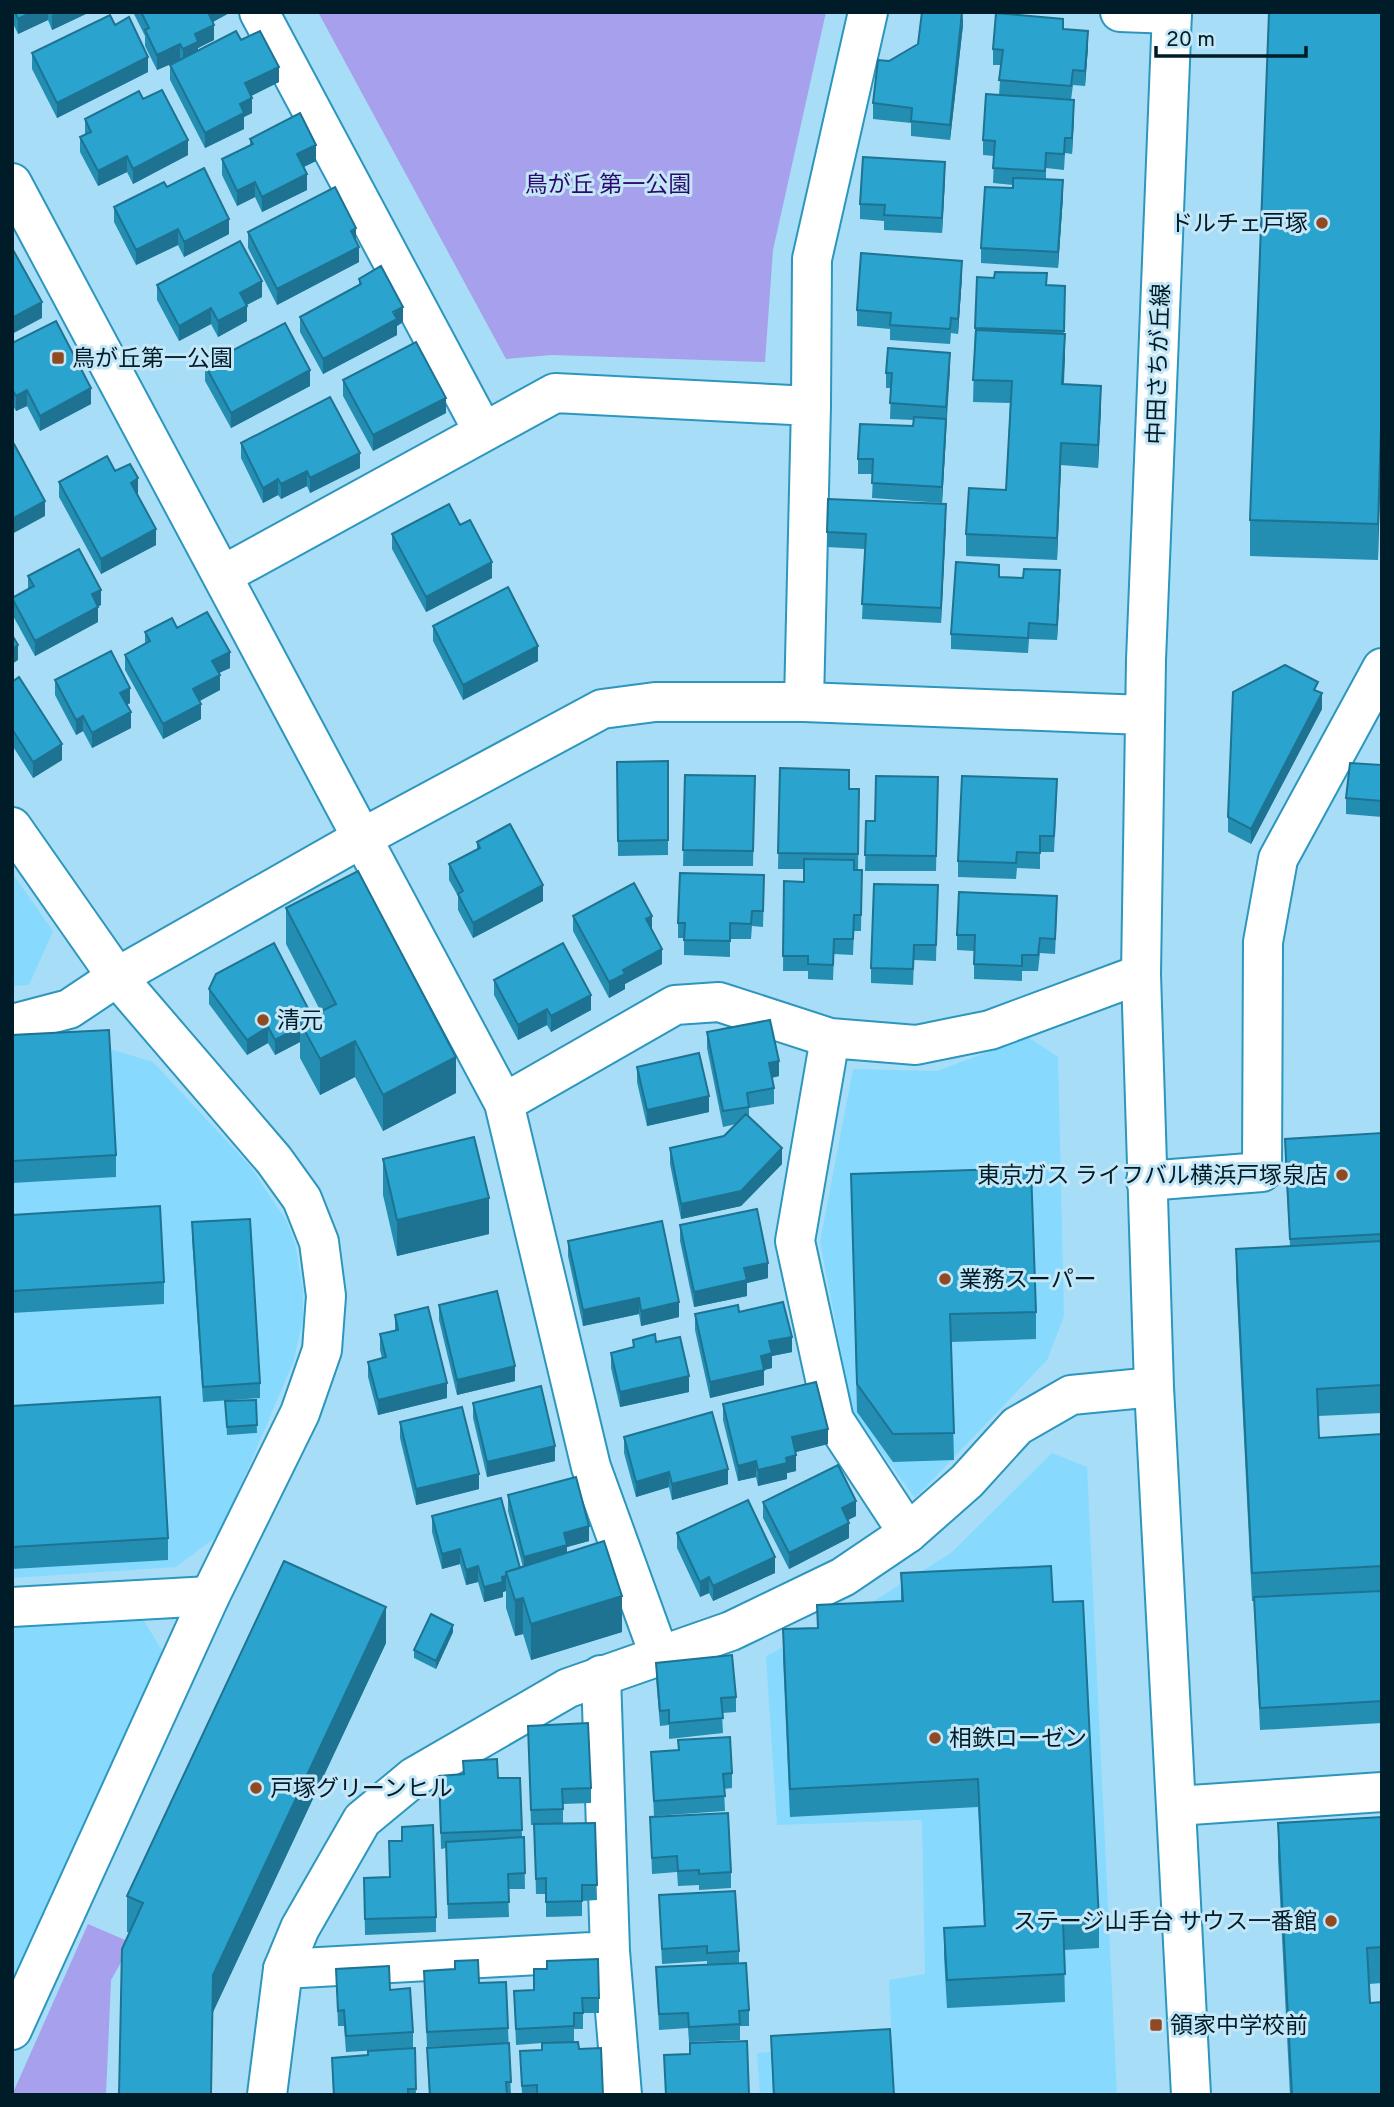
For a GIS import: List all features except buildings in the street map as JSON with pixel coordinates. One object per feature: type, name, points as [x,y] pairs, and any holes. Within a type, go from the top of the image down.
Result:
[{"type":"street","points":[[259,12],[483,431]]},
{"type":"street","points":[[804,702],[812,259],[868,12]]},
{"type":"street","points":[[1120,12],[1172,13]]},
{"type":"street","name":"中田さちが丘線","points":[[1172,13],[1144,715],[1141,974],[1154,1387],[1191,2095]]},
{"type":"street","points":[[14,192],[223,575],[504,1103],[592,1467],[660,1657]]},
{"type":"street","points":[[223,575],[555,393],[811,406]]},
{"type":"street","points":[[1146,1181],[1262,1172],[1263,942],[1278,859],[1382,668]]},
{"type":"street","points":[[12,1024],[69,1009],[117,977],[362,838],[602,709],[655,702],[804,702],[1144,715]]},
{"type":"street","points":[[12,827],[117,977],[274,1160],[302,1199],[319,1241],[326,1296],[323,1350],[299,1413],[210,1596],[12,2030]]},
{"type":"street","points":[[504,1103],[675,1005],[719,1002],[830,1038],[916,1045],[990,1030],[1141,974]]},
{"type":"street","points":[[830,1038],[795,1241],[834,1420],[908,1533]]},
{"type":"street","points":[[267,2095],[283,1969],[300,1928],[362,1820],[414,1777],[568,1688],[731,1632],[844,1577],[908,1533],[967,1482],[1017,1426],[1071,1395],[1154,1387]]},
{"type":"street","points":[[12,1607],[210,1596]]},
{"type":"street","points":[[601,1675],[610,1951],[622,2095]]},
{"type":"street","points":[[1176,1806],[1382,1793]]},
{"type":"street","points":[[283,1969],[610,1951]]},
{"type":"shaded area","points":[[12,873],[53,931],[29,985],[12,986]]},
{"type":"shaded area","name":"業務スーパー","points":[[1028,1037],[1058,1057],[1064,1316],[1047,1360],[915,1498],[853,1413],[820,1242],[853,1069],[937,1071]]},
{"type":"shaded area","points":[[97,1045],[153,1062],[250,1166],[286,1220],[295,1243],[303,1290],[303,1319],[293,1363],[220,1534],[176,1567],[12,1578],[12,1050]]},
{"type":"shaded area","name":"相鉄ローゼン","points":[[1052,1453],[1087,1467],[1117,2095],[760,2095],[757,2053],[892,2042],[889,1980],[925,1974],[922,1820],[777,1825],[766,1656],[869,1604],[951,1553]]},
{"type":"shaded area","points":[[141,1616],[163,1652],[12,1986],[12,1623]]},
{"type":"green space","name":"鳥が丘 第一公園","points":[[318,12],[826,12],[773,250],[765,362],[552,355],[506,359]]},
{"type":"green space","points":[[88,1924],[132,1943],[111,1980],[106,2095],[12,2095]]},
{"type":"place","name":"ドルチェ戸塚","points":[[1322,223]]},
{"type":"place","name":"鳥が丘第一公園","points":[[58,358]]},
{"type":"place","name":"清元","points":[[263,1020]]},
{"type":"place","name":"東京ガス ライフバル横浜戸塚泉店","points":[[1342,1175]]},
{"type":"place","name":"業務スーパー","points":[[945,1279]]},
{"type":"place","name":"相鉄ローゼン","points":[[935,1738]]},
{"type":"place","name":"戸塚グリーンヒル","points":[[256,1788]]},
{"type":"place","name":"ステージ山手台 サウス一番館","points":[[1331,1921]]},
{"type":"place","name":"領家中学校前","points":[[1156,2025]]}]
